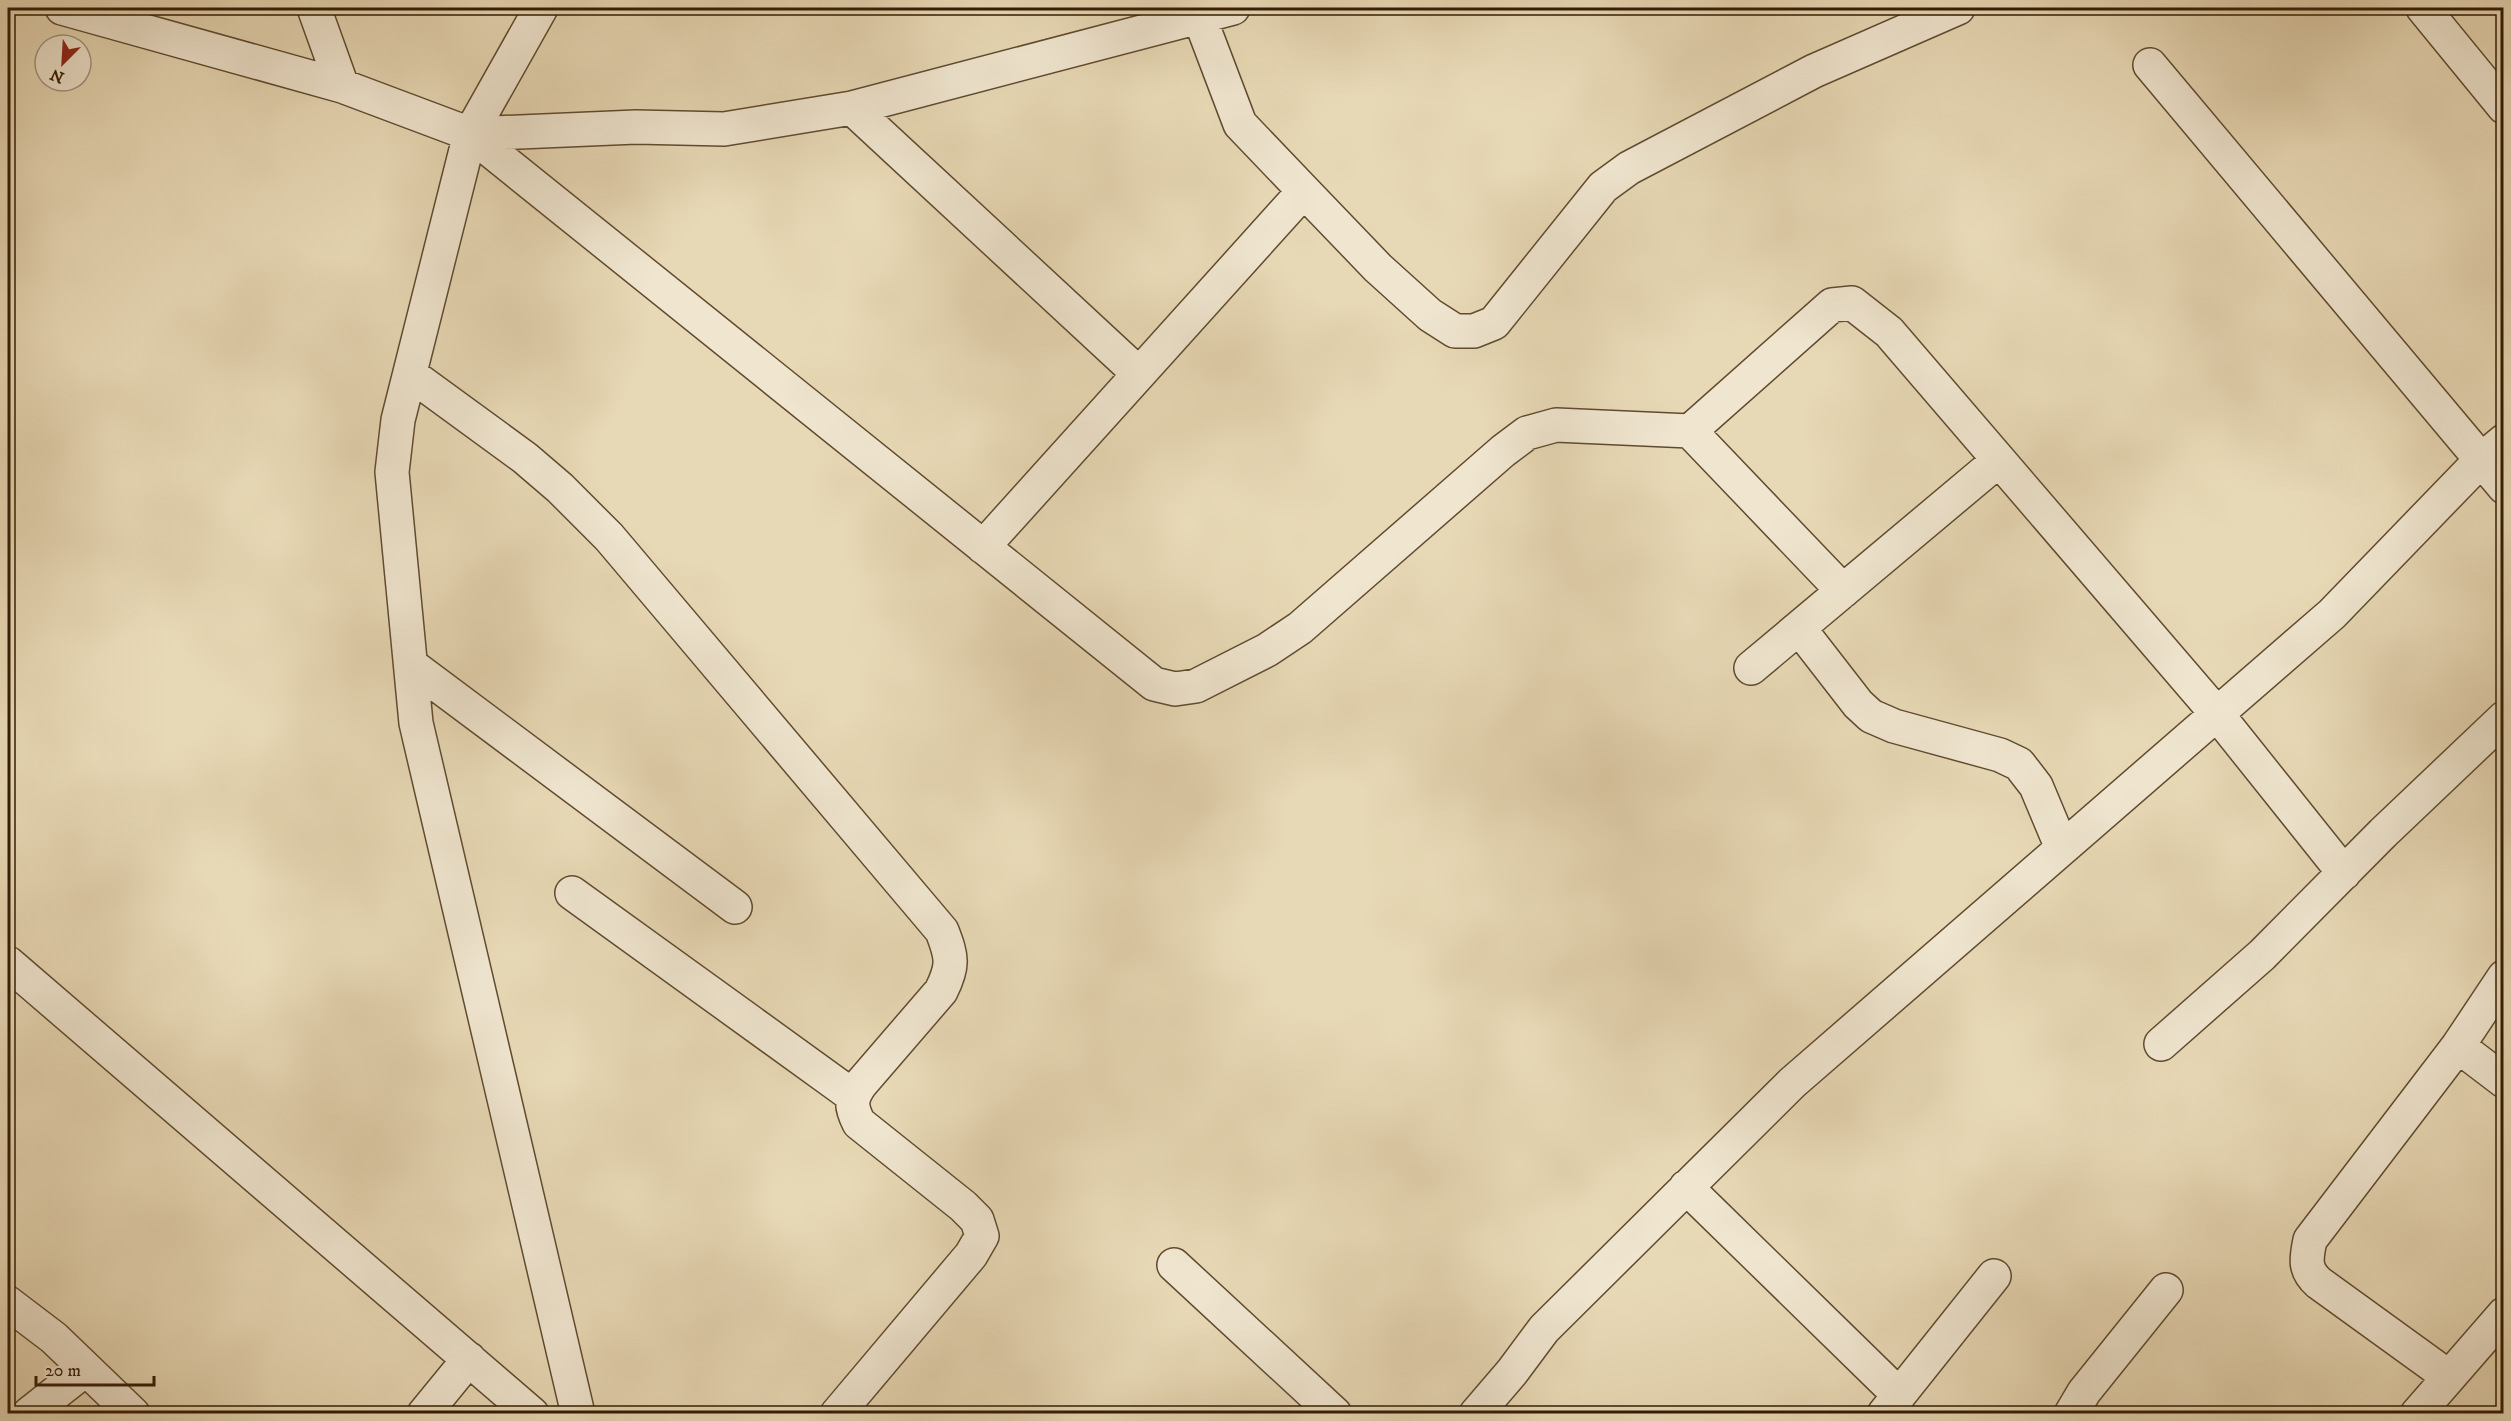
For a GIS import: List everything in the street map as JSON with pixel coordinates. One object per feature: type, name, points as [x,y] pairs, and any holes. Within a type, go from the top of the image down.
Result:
[{"type":"street","points":[[63,8],[342,86],[470,134],[1154,684],[1175,689],[1196,686],[1267,650],[1300,628],[1503,451],[1527,433],[1556,425],[1690,431],[1843,591]]},
{"type":"street","points":[[314,8],[342,86]]},
{"type":"street","points":[[542,8],[470,134],[398,420],[392,472],[416,723],[578,1413]]},
{"type":"street","points":[[470,134],[636,127],[724,129],[852,108],[1233,8]]},
{"type":"street","points":[[1199,16],[1239,124],[1378,268],[1430,315],[1455,331],[1474,331],[1494,323],[1603,187],[1629,168],[1814,71],[1958,8]]},
{"type":"street","points":[[2423,8],[2504,107]]},
{"type":"street","points":[[2150,65],[2492,451],[2504,487]]},
{"type":"street","points":[[852,108],[1139,374]]},
{"type":"street","points":[[983,547],[1304,191]]},
{"type":"street","points":[[1690,431],[1832,306],[1852,303],[1889,332],[2217,714],[2344,873]]},
{"type":"street","points":[[410,374],[525,458],[609,537],[942,931],[951,955],[950,973],[941,991],[853,1096],[851,1107],[860,1123],[963,1206],[977,1220],[982,1236],[971,1255],[837,1413]]},
{"type":"street","points":[[1476,1413],[1512,1372],[1544,1329],[1792,1083],[2332,614],[2492,451]]},
{"type":"street","points":[[1751,668],[1999,460]]},
{"type":"street","points":[[1799,628],[1858,704],[1871,716],[1894,726],[2000,755],[2019,764],[2036,786],[2062,848]]},
{"type":"street","points":[[411,665],[735,907]]},
{"type":"street","points":[[2161,1044],[2262,955],[2383,833],[2504,718]]},
{"type":"street","points":[[572,893],[853,1096]]},
{"type":"street","points":[[8,963],[532,1413]]},
{"type":"street","points":[[2449,1377],[2319,1283],[2309,1274],[2306,1260],[2310,1240],[2458,1046],[2504,977]]},
{"type":"street","points":[[2458,1046],[2504,1081]]},
{"type":"street","points":[[1686,1187],[1891,1404],[1994,1276]]},
{"type":"street","points":[[1174,1266],[1335,1413]]},
{"type":"street","points":[[2071,1413],[2084,1392],[2166,1290]]},
{"type":"street","points":[[8,1303],[54,1338],[133,1413]]},
{"type":"street","points":[[2417,1413],[2504,1314]]},
{"type":"street","points":[[424,1413],[469,1359]]},
{"type":"street","points":[[29,1413],[86,1369]]}]
